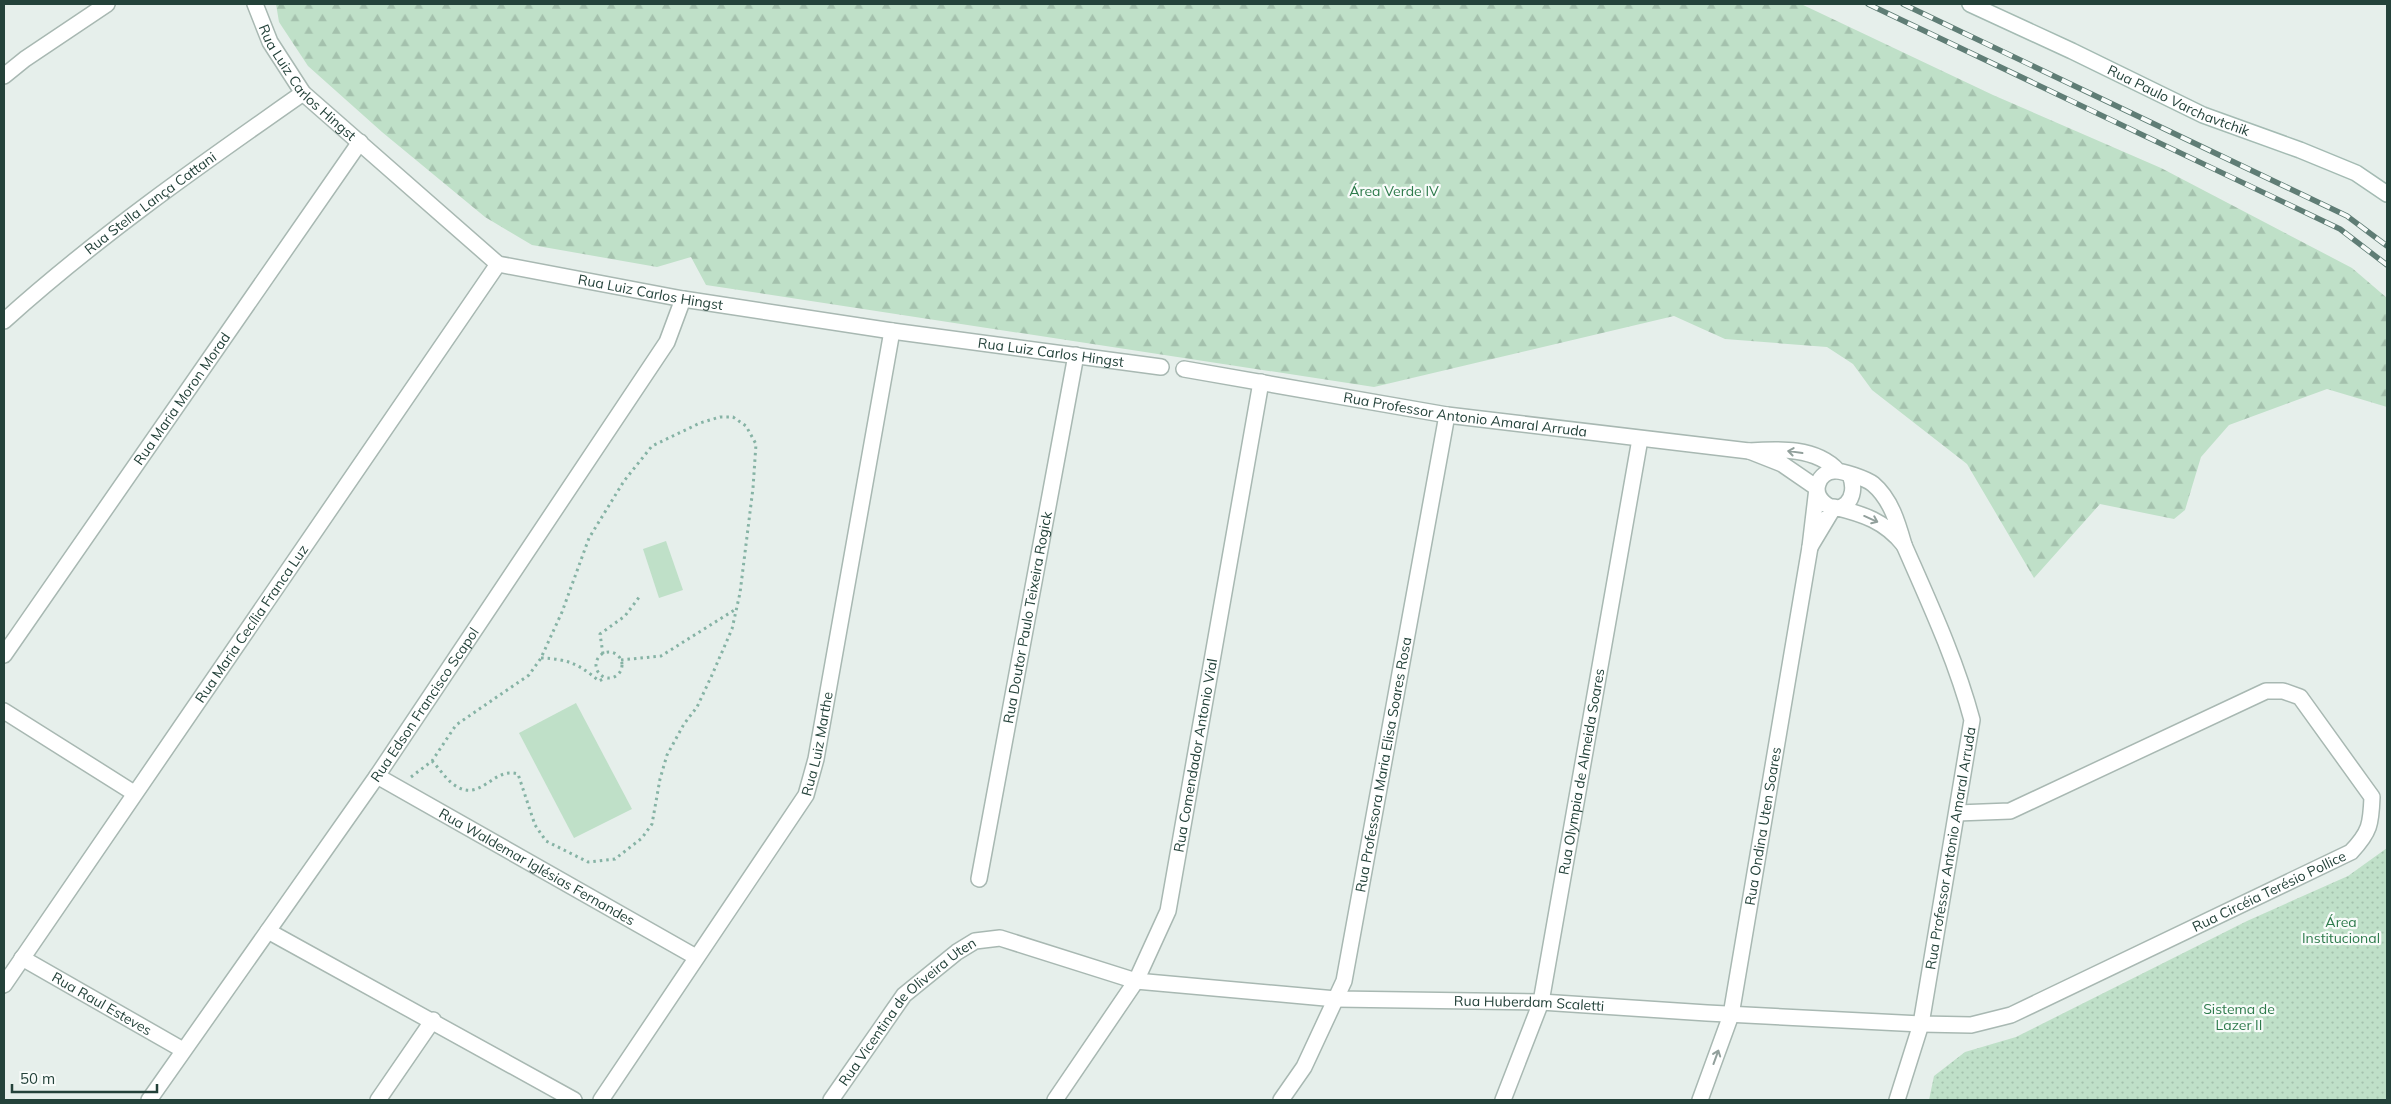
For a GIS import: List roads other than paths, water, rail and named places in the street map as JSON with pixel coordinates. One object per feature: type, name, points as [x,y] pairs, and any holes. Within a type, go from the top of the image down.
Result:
[{"type":"street","points":[[4,76],[25,59],[107,4]]},
{"type":"street","name":"Rua Luiz Carlos Hingst","points":[[255,4],[270,42],[303,93],[498,264],[683,299],[892,331],[1161,366]]},
{"type":"street","name":"Rua Paulo Varchavtchik","points":[[1970,4],[2203,115],[2300,150],[2356,173],[2387,194]]},
{"type":"street","name":"Rua Stella Lança Cattani","points":[[4,320],[52,277],[158,197],[303,93]]},
{"type":"street","name":"Rua Maria Moron Morad","points":[[4,655],[360,142]]},
{"type":"street","name":"Rua Maria Cecília Franca Luz","points":[[4,985],[498,264]]},
{"type":"street","name":"Rua Edson Francisco Scapol","points":[[149,1100],[377,776],[667,342],[683,299]]},
{"type":"street","name":"Rua Luiz Marthe","points":[[601,1100],[696,957],[790,822],[806,795],[816,759],[892,331]]},
{"type":"street","name":"Rua Doutor Paulo Teixeira Rogick","points":[[979,879],[1076,355]]},
{"type":"street","name":"Rua Professor Antonio Amaral Arruda","points":[[1184,369],[1447,414],[1640,439],[1749,451],[1775,449],[1815,455],[1826,460],[1844,473],[1873,484],[1889,505],[1949,652],[1964,691],[1972,720],[1921,1024],[1897,1100]]},
{"type":"street","name":"Rua Comendador Antonio Vial","points":[[1055,1100],[1136,981],[1168,911],[1261,382]]},
{"type":"street","name":"Rua Professora Maria Elisa Soares Rosa","points":[[1281,1100],[1304,1067],[1336,999],[1346,971],[1447,414]]},
{"type":"street","name":"Rua Olympia de Almeida Soares","points":[[1502,1100],[1541,1002],[1640,439]]},
{"type":"street","points":[[1749,451],[1782,464],[1817,488]]},
{"type":"street","points":[[1810,546],[1834,507],[1846,504],[1853,494],[1854,488],[1844,473],[1826,473],[1818,482],[1817,488],[1823,503],[1834,507],[1874,519],[1886,526],[1904,545]]},
{"type":"street","name":"Rua Ondina Uten Soares","points":[[1700,1100],[1731,1015],[1810,546],[1817,488]]},
{"type":"street","name":"Rua Circéia Terésio Pollice","points":[[1921,1024],[1971,1025],[2011,1015],[2351,852],[2366,836],[2372,817],[2372,797],[2300,697],[2283,691],[2266,691],[2010,810],[1957,813]]},
{"type":"street","points":[[4,711],[134,794]]},
{"type":"street","name":"Rua Waldemar Iglésias Fernandes","points":[[377,776],[696,957]]},
{"type":"street","points":[[268,931],[433,1020],[574,1100]]},
{"type":"street","name":"Rua Vicentina de Oliveira Uten","points":[[832,1100],[904,995],[957,952],[975,941],[1000,938],[1136,981]]},
{"type":"street","name":"Rua Raul Esteves","points":[[22,958],[183,1050]]},
{"type":"street","name":"Rua Huberdam Scaletti","points":[[1136,981],[1336,999],[1541,1002],[1731,1015],[1921,1024]]},
{"type":"street","points":[[378,1100],[433,1020]]},
{"type":"railway","points":[[1868,4],[2340,229],[2387,265]]},
{"type":"railway","points":[[1903,4],[2347,216],[2387,246]]},
{"type":"park label","name":"Área Verde IV","points":[[1394,191]]},
{"type":"park label","name":"Área Institucional","points":[[2341,930]]},
{"type":"park label","name":"Sistema de Lazer II","points":[[2239,1018]]}]
